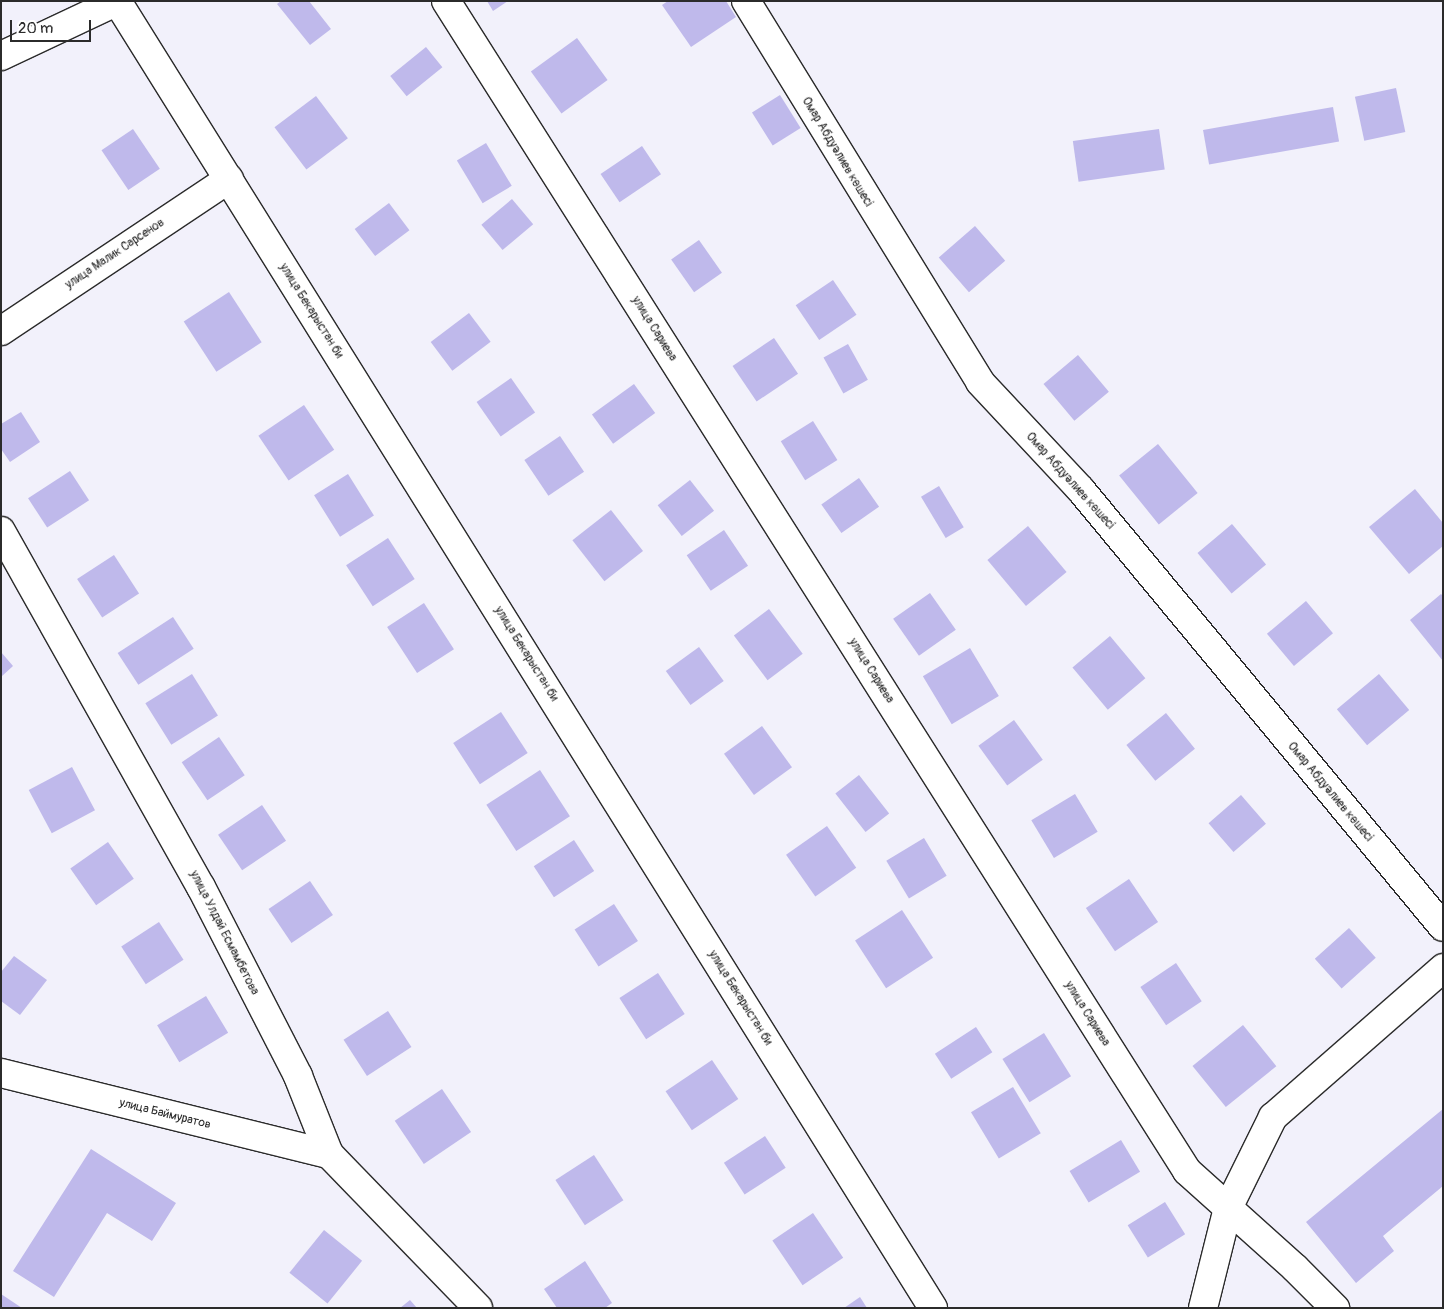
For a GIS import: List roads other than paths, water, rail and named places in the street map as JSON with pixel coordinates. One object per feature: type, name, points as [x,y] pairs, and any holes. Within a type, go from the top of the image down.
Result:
[{"type":"street","points":[[1,56],[118,1]]},
{"type":"street","name":"улица Бекарыстан би","points":[[118,1],[933,1308]]},
{"type":"street","name":"улица Сариева","points":[[446,1],[1187,1171],[1335,1308]]},
{"type":"street","name":"Омар Абдуәлиев көшесі","points":[[746,1],[980,382],[1081,490],[1443,927]]},
{"type":"street","name":"улица Малик Сарсенов","points":[[1,330],[229,178]]},
{"type":"street","name":"улица Улдай Есмамбетова","points":[[1,531],[10,570],[201,887],[298,1076],[329,1154],[478,1308]]},
{"type":"street","points":[[1202,1308],[1228,1208],[1273,1117],[1443,968]]},
{"type":"street","name":"улица Баймуратов","points":[[1,1073],[329,1154]]}]
